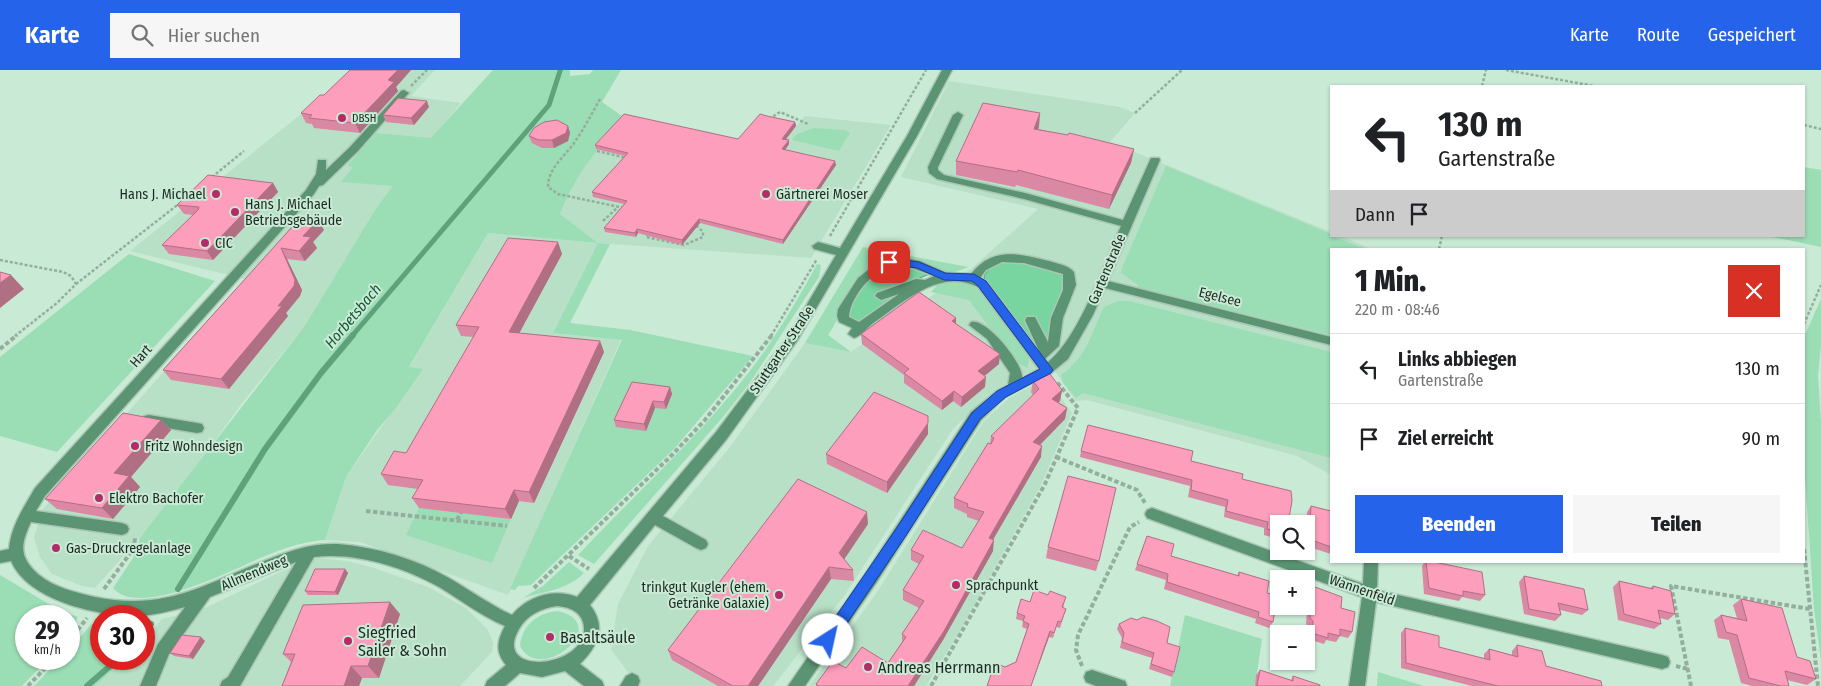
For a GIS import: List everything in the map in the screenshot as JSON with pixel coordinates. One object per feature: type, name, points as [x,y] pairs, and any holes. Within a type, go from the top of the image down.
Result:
[{"type":"street","name":"Stuttgarter Straße","points":[[580,605],[721,436],[788,345],[912,136],[947,70]]},
{"type":"street","name":"Hart","points":[[16,554],[16,542],[26,515],[40,492],[109,413],[310,192],[354,149],[404,94]]},
{"type":"street","points":[[958,115],[933,167],[933,171],[940,177],[1025,196],[1126,224]]},
{"type":"street","name":"Gartenstraße","points":[[796,686],[871,578],[976,416],[987,405],[1014,386],[1047,370],[1064,356],[1077,336],[1102,283],[1155,160]]},
{"type":"street","name":"Hart","points":[[310,192],[321,174],[322,162]]},
{"type":"street","points":[[820,247],[844,253]]},
{"type":"street","points":[[974,277],[980,267],[994,259],[1007,257],[1060,268],[1068,272],[1071,280],[1070,291],[1057,317],[1053,346],[1042,355]]},
{"type":"street","points":[[930,281],[857,330],[843,319],[842,315],[846,304],[862,280],[878,265],[889,262],[904,262],[919,265],[944,276]]},
{"type":"street","points":[[881,296],[944,276],[974,277],[1042,355]]},
{"type":"street","name":"Egelsee","points":[[1102,283],[1330,341]]},
{"type":"street","points":[[1030,320],[1047,370]]},
{"type":"street","points":[[975,325],[991,336],[1016,373],[1014,386]]},
{"type":"street","points":[[109,413],[197,428]]},
{"type":"street","name":"Wannenfeld","points":[[1152,514],[1369,593],[1410,606],[1662,662]]},
{"type":"street","points":[[26,515],[122,529]]},
{"type":"street","points":[[653,517],[700,544]]},
{"type":"street","points":[[233,685],[310,551]]},
{"type":"street","name":"Allmendweg","points":[[155,608],[204,595],[258,569],[310,551],[353,553],[394,562],[431,576],[514,623]]},
{"type":"street","points":[[0,557],[16,554]]},
{"type":"street","name":"Allmendweg","points":[[16,554],[19,564],[39,584],[59,594],[98,605]]},
{"type":"street","points":[[1357,686],[1372,575],[1371,563]]},
{"type":"street","points":[[148,686],[152,669],[174,630],[204,595]]},
{"type":"street","points":[[549,600],[565,600],[580,605],[589,617],[592,632],[585,651],[571,666],[556,673],[540,677],[526,675],[514,668],[506,655],[505,644],[514,623],[526,610],[549,600]]},
{"type":"street","points":[[571,666],[596,686]]},
{"type":"street","points":[[493,686],[514,668]]},
{"type":"street","points":[[1092,677],[1119,686]]},
{"type":"path","points":[[404,94],[427,70]]},
{"type":"path","points":[[602,578],[569,556],[705,420],[772,335],[820,247],[926,70]]},
{"type":"path","points":[[1135,113],[1182,70]]},
{"type":"path","points":[[1482,85],[1486,70]]},
{"type":"path","points":[[1506,70],[1588,85]]},
{"type":"path","points":[[600,99],[575,142],[565,150],[559,159],[548,180],[548,187],[558,194],[627,209]]},
{"type":"path","points":[[768,120],[775,113],[780,112],[808,124]]},
{"type":"path","points":[[1805,126],[1821,129]]},
{"type":"path","points":[[208,180],[244,151]]},
{"type":"path","points":[[597,151],[633,159]]},
{"type":"path","points":[[0,349],[57,303],[76,284],[187,198]]},
{"type":"path","points":[[602,221],[618,207]]},
{"type":"path","points":[[653,215],[662,217],[698,227],[704,236],[684,245],[646,237],[662,217],[668,210]]},
{"type":"path","points":[[0,260],[63,272],[71,276],[76,284]]},
{"type":"path","points":[[1805,322],[1821,284]]},
{"type":"path","points":[[932,686],[1045,484],[1078,408],[1047,370]]},
{"type":"path","points":[[1056,457],[1137,490],[1152,514],[1130,527],[1076,643],[1079,663],[1092,677]]},
{"type":"path","points":[[366,511],[507,526]]},
{"type":"path","points":[[457,520],[461,512]]},
{"type":"path","points":[[98,605],[105,588],[134,548],[135,538],[132,532],[122,529]]},
{"type":"path","points":[[1805,559],[1818,686]]},
{"type":"path","points":[[1691,686],[1671,586],[1810,609]]},
{"type":"path","points":[[80,627],[90,615]]},
{"type":"path","points":[[28,686],[43,670]]},
{"type":"shaded area","points":[[353,70],[435,70],[411,96],[461,103],[378,206],[304,327],[242,403],[168,506],[95,588],[82,586],[52,574],[40,557],[34,537],[43,509],[245,279],[130,251],[335,87]]},
{"type":"shaded area","points":[[493,70],[570,70],[570,76],[590,74],[593,70],[621,70],[602,102],[625,118],[596,152],[580,175],[572,187],[560,214],[598,243],[488,233],[409,367],[423,369],[395,409],[377,430],[346,477],[325,540],[283,549],[190,588],[166,594],[145,598],[126,596],[113,588],[133,558],[140,538],[304,327],[377,207],[393,186],[341,182],[353,167],[347,166],[376,133],[431,138]]},
{"type":"shaded area","points":[[949,81],[1120,107],[1135,113],[1110,142],[1330,232],[1330,237],[1343,237],[1369,248],[1330,248],[1330,474],[1297,456],[1087,400],[1076,401],[1050,364],[1018,377],[988,396],[953,429],[844,596],[773,686],[638,686],[611,649],[618,604],[648,546],[730,447],[805,343],[851,352],[972,268],[1038,209],[901,177]]},
{"type":"shaded area","points":[[805,116],[891,125],[811,258],[598,243],[560,214],[569,189],[596,149],[625,118],[764,149],[781,129],[793,130]]},
{"type":"shaded area","points":[[814,128],[845,130],[850,133],[839,151],[792,140],[797,134]]},
{"type":"shaded area","points":[[1166,166],[1330,234],[1330,237],[1363,248],[1330,248],[1330,335],[1137,287],[1138,285],[1121,273]]},
{"type":"shaded area","points":[[1805,167],[1821,170],[1821,247],[1773,237],[1805,237]]},
{"type":"shaded area","points":[[488,233],[598,243],[553,333],[621,340],[508,595],[360,542],[325,540],[346,477],[422,369],[409,368]]},
{"type":"shaded area","points":[[598,243],[610,244],[570,323],[630,330],[753,356],[674,449],[531,585],[518,586],[515,590],[510,589],[622,340],[553,333]]},
{"type":"shaded area","points":[[863,247],[968,267],[950,273],[902,260],[883,261],[867,270],[859,279],[828,335],[851,352],[805,343]]},
{"type":"shaded area","points":[[129,254],[215,281],[57,452],[0,436],[0,357]]},
{"type":"shaded area","points":[[1009,260],[1057,271],[1067,281],[1050,343],[1036,346],[985,282],[984,276],[992,265]]},
{"type":"shaded area","points":[[817,264],[821,265],[819,277],[749,384],[723,417],[594,564],[578,555],[710,419],[750,371],[794,305]]},
{"type":"shaded area","points":[[902,265],[932,273],[915,280],[916,287],[860,322],[849,319],[846,314],[865,282],[880,267]]},
{"type":"shaded area","points":[[960,279],[981,291],[1029,353],[1028,368],[1015,362],[969,300],[931,292],[941,281]]},
{"type":"shaded area","points":[[1821,299],[1821,345],[1818,376],[1821,421],[1821,660],[1814,609],[1805,477],[1805,335]]},
{"type":"shaded area","points":[[1118,301],[1129,301],[1330,352],[1330,458],[1083,393],[1076,398],[1063,383],[1061,375],[1083,353],[1104,307]]},
{"type":"shaded area","points":[[1047,378],[1072,413],[1041,485],[959,632],[926,686],[809,686],[878,591],[983,422],[1009,398]]},
{"type":"shaded area","points":[[419,508],[511,519],[492,563],[406,535]]},
{"type":"shaded area","points":[[318,558],[347,561],[371,567],[428,587],[466,608],[488,630],[493,643],[492,652],[460,686],[95,686],[113,670],[155,670],[155,628],[162,619],[203,609],[284,570]]},
{"type":"shaded area","points":[[569,562],[584,573],[563,587],[523,598],[543,586]]},
{"type":"shaded area","points":[[0,575],[50,605],[15,605],[15,670],[37,670],[22,686],[0,686]]},
{"type":"shaded area","points":[[558,611],[573,618],[578,628],[576,638],[568,648],[556,656],[542,659],[530,657],[520,646],[527,626],[543,614]]},
{"type":"shaded area","points":[[1185,615],[1262,639],[1255,686],[1170,686]]},
{"type":"shaded area","points":[[90,626],[90,670],[113,670],[95,686],[34,686],[49,670],[80,670],[80,637]]},
{"type":"shaded area","points":[[1378,672],[1424,686],[1377,686]]},
{"type":"building","points":[[350,70],[398,70],[388,80],[394,82],[355,123],[309,118],[312,115],[301,113],[320,95],[324,95]]},
{"type":"building","points":[[398,98],[427,101],[411,118],[383,115]]},
{"type":"building","points":[[983,103],[1040,113],[1034,129],[1068,135],[1069,133],[1134,149],[1112,195],[1018,170],[1017,172],[956,161]]},
{"type":"building","points":[[624,114],[738,139],[760,114],[795,122],[782,139],[789,140],[782,149],[835,161],[783,240],[699,219],[682,240],[637,229],[635,233],[604,228],[627,201],[592,192],[628,153],[595,145]]},
{"type":"building","points":[[557,120],[568,126],[566,133],[552,140],[539,140],[529,136],[534,128],[544,122]]},
{"type":"building","points":[[208,175],[273,183],[207,251],[162,245],[198,210],[199,207],[177,205]]},
{"type":"building","points":[[301,217],[318,220],[303,236],[311,237],[299,251],[281,248],[295,280],[294,286],[278,306],[282,306],[221,379],[163,370]]},
{"type":"building","points":[[508,238],[558,242],[509,332],[600,341],[529,492],[514,490],[505,509],[412,498],[423,480],[381,474],[394,451],[406,453],[479,327],[456,325]]},
{"type":"building","points":[[0,272],[11,275],[0,283]]},
{"type":"building","points":[[919,292],[956,318],[952,321],[1000,354],[978,371],[986,377],[962,397],[954,391],[942,401],[904,373],[909,369],[861,334]]},
{"type":"building","points":[[1050,374],[1062,390],[1052,399],[1067,408],[1033,442],[1042,446],[989,538],[994,540],[944,631],[908,686],[819,686],[816,684],[833,661],[846,668],[862,647],[888,663],[906,637],[902,634],[924,601],[903,590],[924,556],[911,550],[923,530],[962,548],[984,512],[967,507],[968,504],[954,498],[988,443],[991,444],[994,438],[991,436],[1039,389],[1033,381]]},
{"type":"building","points":[[632,382],[670,387],[664,402],[653,401],[644,424],[614,420]]},
{"type":"building","points":[[874,392],[928,416],[928,423],[887,482],[826,454]]},
{"type":"building","points":[[123,413],[161,420],[114,473],[129,476],[102,508],[45,499]]},
{"type":"building","points":[[1088,425],[1193,451],[1191,461],[1243,474],[1242,479],[1291,491],[1292,501],[1290,515],[1270,515],[1270,530],[1267,529],[1268,522],[1226,511],[1228,500],[1191,490],[1192,480],[1081,451]]},
{"type":"building","points":[[1068,476],[1116,488],[1099,561],[1048,547]]},
{"type":"building","name":"trinkgut Kugler (ehem. Getränke Galaxie)","points":[[798,479],[867,512],[839,553],[853,570],[829,567],[748,686],[733,686],[668,650]]},
{"type":"building","points":[[1311,506],[1330,511],[1330,547],[1315,541],[1315,515],[1310,515]]},
{"type":"building","points":[[1147,536],[1174,544],[1171,556],[1239,576],[1239,572],[1269,581],[1267,593],[1270,594],[1270,615],[1274,615],[1273,622],[1258,617],[1259,612],[1167,582],[1168,574],[1137,564]]},
{"type":"building","points":[[1426,563],[1439,563],[1482,572],[1485,595],[1463,591],[1463,596],[1429,588]]},
{"type":"building","points":[[315,569],[345,569],[335,592],[305,591]]},
{"type":"building","points":[[1524,576],[1584,589],[1588,610],[1558,603],[1561,615],[1529,609]]},
{"type":"building","points":[[1619,581],[1653,589],[1653,586],[1671,591],[1675,614],[1658,610],[1661,624],[1624,614]]},
{"type":"building","points":[[1315,587],[1342,597],[1341,608],[1355,612],[1352,632],[1340,629],[1340,636],[1328,633],[1328,638],[1315,634],[1315,625],[1313,625],[1313,621],[1310,615],[1315,615]]},
{"type":"building","points":[[1034,590],[1048,595],[1050,591],[1066,597],[1062,607],[1066,609],[1061,622],[1058,621],[1054,633],[1050,631],[1031,686],[987,686],[995,663],[1005,667],[1016,662],[1029,624],[1023,621],[1025,616],[1017,613],[1021,599],[1030,602]]},
{"type":"building","points":[[1741,599],[1782,608],[1797,657],[1810,661],[1816,679],[1785,671],[1789,686],[1781,686],[1749,678],[1737,635],[1726,632],[1721,615],[1747,621]]},
{"type":"building","name":"Siegfried Sailer & Sohn","points":[[390,602],[368,666],[351,666],[344,686],[282,686],[295,654],[283,654],[303,605]]},
{"type":"building","points":[[1143,617],[1170,627],[1167,643],[1180,647],[1174,672],[1151,664],[1154,653],[1122,642],[1124,633],[1119,624],[1131,618],[1137,620]]},
{"type":"building","points":[[1405,628],[1439,636],[1439,647],[1490,660],[1489,649],[1518,657],[1517,645],[1542,651],[1546,666],[1601,681],[1602,686],[1498,686],[1406,663]]},
{"type":"building","points":[[182,635],[201,637],[189,656],[170,653]]},
{"type":"building","points":[[1260,670],[1293,681],[1293,676],[1320,686],[1257,686]]},
{"type":"waterway","name":"Horbetsbach","points":[[352,336],[549,105],[560,71]]},
{"type":"waterway","name":"Horbetsbach","points":[[178,589],[265,449],[321,373],[353,335]]},
{"type":"waterway","name":"Horbetsbach","points":[[87,686],[105,670]]},
{"type":"place","name":"DBSH","points":[[342,118]]},
{"type":"place","name":"Hans J. Michael","points":[[216,194]]},
{"type":"place","name":"Gärtnerei Moser","points":[[766,194]]},
{"type":"place","name":"Hans J. Michael Betriebsgebäude","points":[[235,212]]},
{"type":"place","name":"CIC","points":[[205,243]]},
{"type":"place","name":"Fritz Wohndesign","points":[[135,446]]},
{"type":"place","name":"Elektro Bachofer","points":[[99,498]]},
{"type":"place","name":"Gas-Druckregelanlage","points":[[56,548]]},
{"type":"place","name":"Sprachpunkt","points":[[956,585]]},
{"type":"place","name":"trinkgut Kugler (ehem. Getränke Galaxie)","points":[[779,595]]},
{"type":"place","name":"Basaltsäule","points":[[550,637]]},
{"type":"place","name":"Siegfried Sailer & Sohn","points":[[348,641]]},
{"type":"place","name":"Andreas Herrmann","points":[[868,667]]},
{"type":"route","points":[[828,640],[903,530],[976,416],[1002,394],[1047,370],[982,284],[974,277],[962,275],[944,276],[919,265],[889,262]]}]
